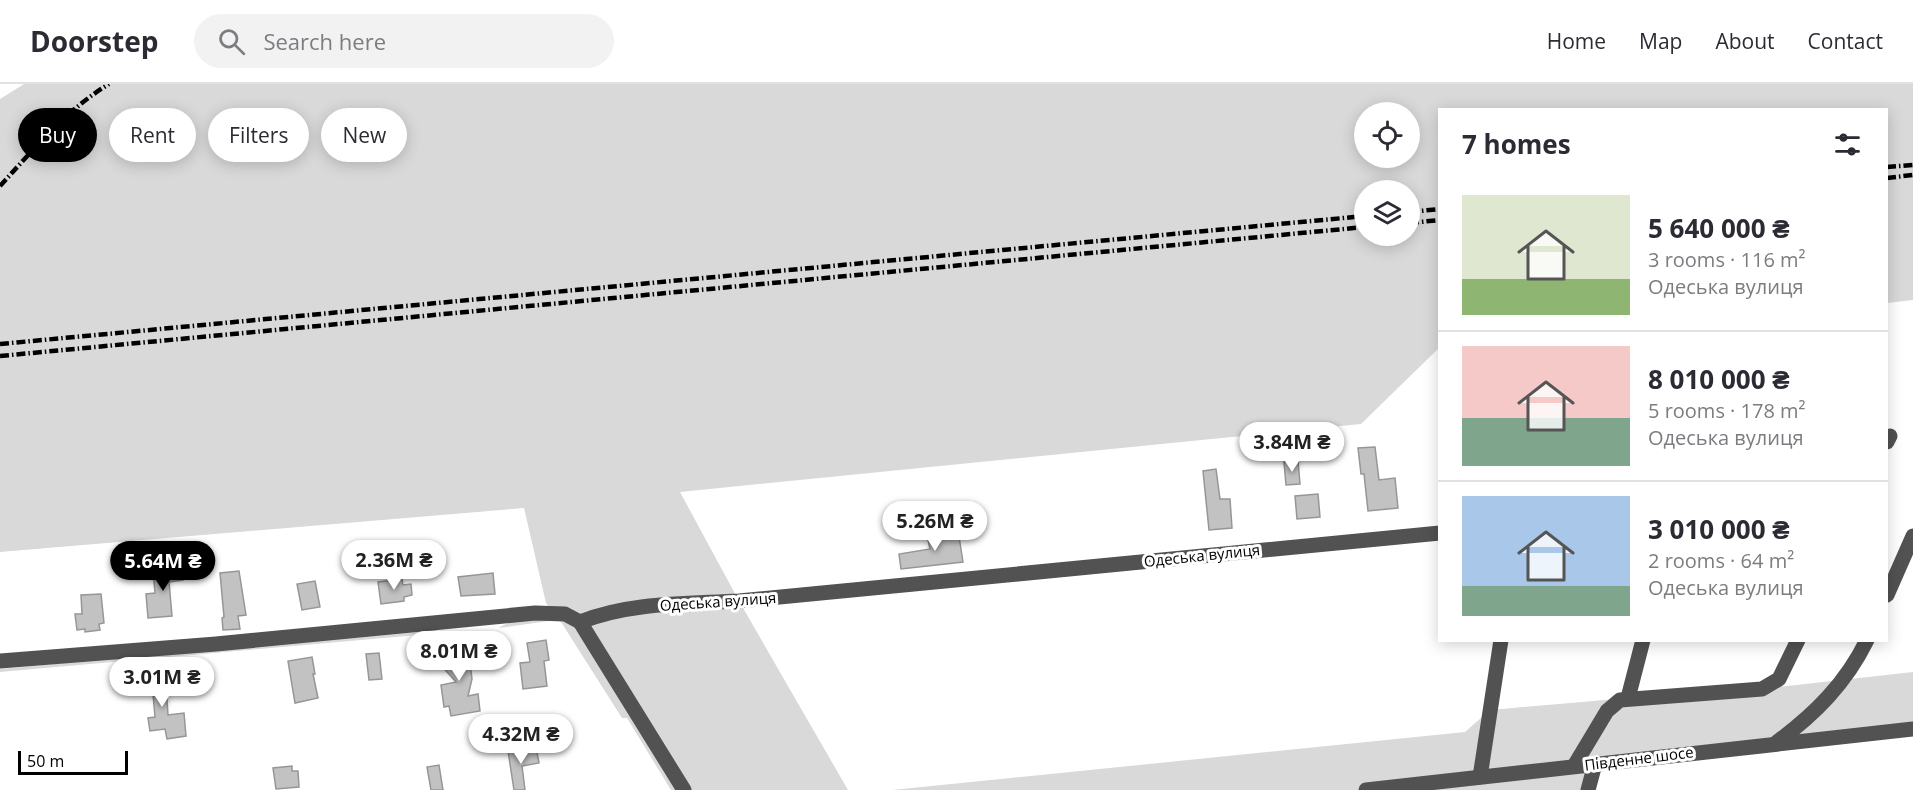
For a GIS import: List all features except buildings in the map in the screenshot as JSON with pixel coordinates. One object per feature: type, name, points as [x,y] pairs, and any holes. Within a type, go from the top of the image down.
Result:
[{"type":"street","name":"Одеська вулиця","points":[[580,622],[623,609],[751,600],[1438,533]]},
{"type":"street","points":[[1888,593],[1913,536]]},
{"type":"street","points":[[0,662],[535,613],[565,614],[580,622],[684,790]]},
{"type":"street","points":[[1480,777],[1501,642]]},
{"type":"street","points":[[1628,698],[1642,642]]},
{"type":"street","points":[[1574,766],[1607,711],[1614,704],[1628,698],[1762,689],[1779,679],[1797,642]]},
{"type":"street","points":[[1774,743],[1804,721],[1838,687],[1853,668],[1866,642]]},
{"type":"street","name":"Південне шосе","points":[[1366,790],[1461,785],[1480,777],[1913,729]]},
{"type":"street","points":[[1588,790],[1595,764]]},
{"type":"shaded area","points":[[24,84],[1913,84],[1913,300],[1888,303],[1888,108],[1438,108],[1438,349],[1361,424],[680,492],[739,601],[848,790],[684,790],[589,635],[553,613],[546,603],[524,508],[0,552],[0,99]]},
{"type":"shaded area","points":[[559,618],[573,626],[592,652],[678,790],[671,790],[627,718],[622,718],[561,622],[556,620],[499,628],[511,622]]},
{"type":"shaded area","points":[[434,629],[440,633],[0,672],[0,669]]},
{"type":"shaded area","points":[[1913,672],[1913,729],[1595,764],[1588,790],[892,790],[1465,732],[1490,710],[1751,690]]},
{"type":"railway","points":[[0,186],[65,118],[93,94],[109,84]]},
{"type":"railway","points":[[1888,167],[1913,165]]},
{"type":"railway","points":[[1888,178],[1913,175]]},
{"type":"railway","points":[[1420,211],[1438,209]]},
{"type":"railway","points":[[0,344],[1354,217]]},
{"type":"railway","points":[[1420,222],[1438,220]]},
{"type":"railway","points":[[0,356],[1354,228]]}]
